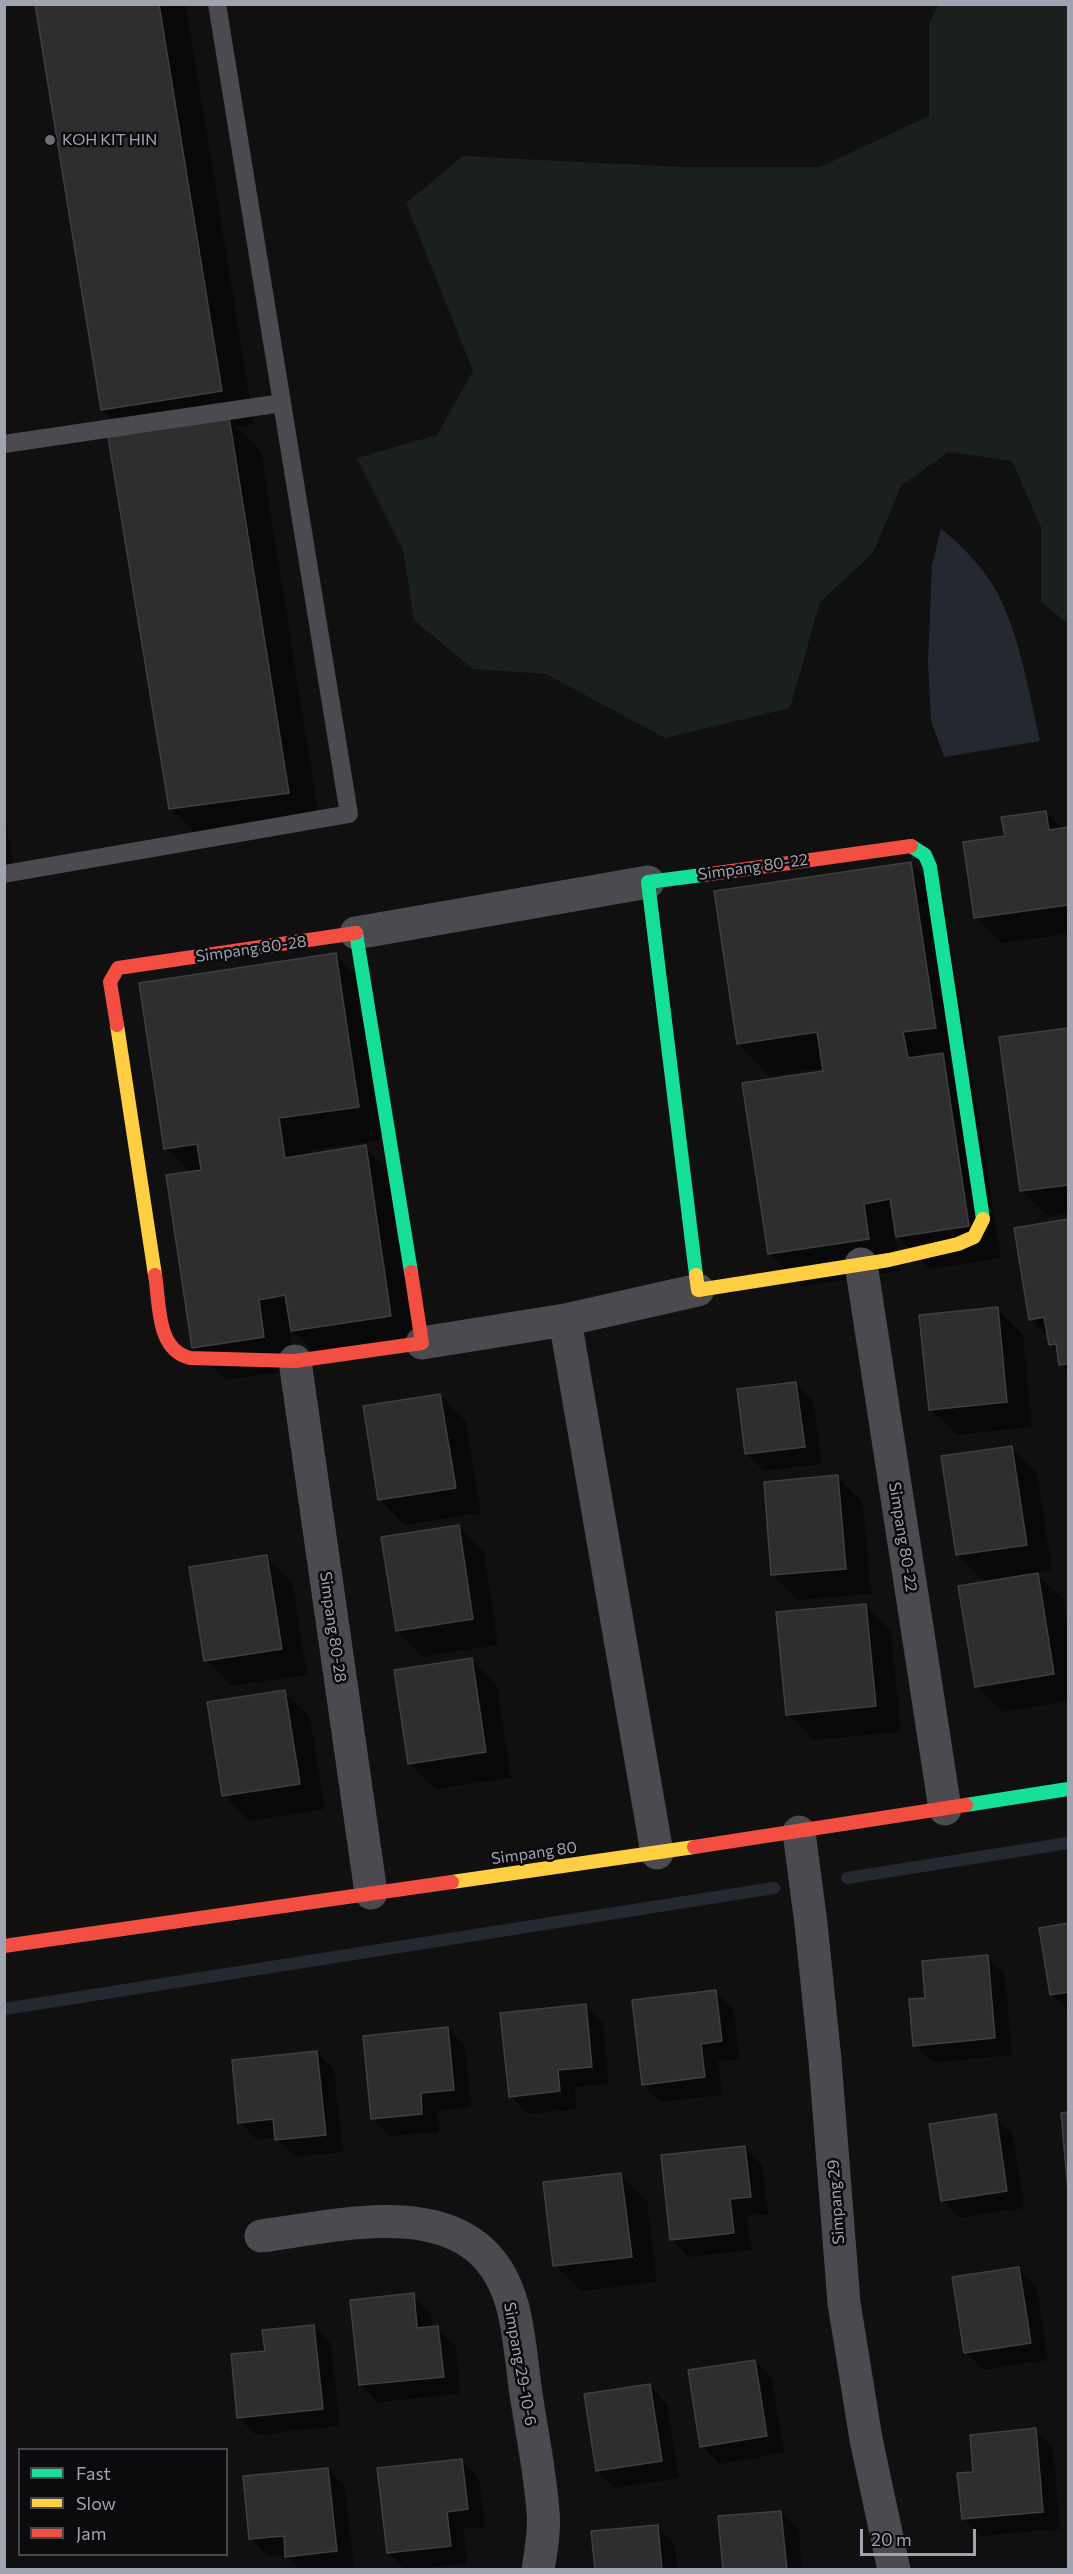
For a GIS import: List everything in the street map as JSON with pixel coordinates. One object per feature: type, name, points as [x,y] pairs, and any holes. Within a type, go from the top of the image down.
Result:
[{"type":"street","name":"Simpang 80-22","points":[[648,882],[911,846],[925,855],[930,867],[983,1221],[973,1238],[954,1246],[861,1264],[698,1290]]},
{"type":"street","points":[[648,882],[698,1290],[565,1320],[423,1343],[356,933],[648,882]]},
{"type":"street","name":"Simpang 80-28","points":[[356,933],[118,968],[110,982],[165,1340],[178,1355],[190,1358],[295,1362],[423,1343]]},
{"type":"street","name":"Simpang 80-22","points":[[861,1264],[945,1809]]},
{"type":"street","points":[[565,1320],[657,1853]]},
{"type":"street","name":"Simpang 80-28","points":[[295,1362],[372,1893]]},
{"type":"street","name":"Simpang 80","points":[[4,1946],[657,1853],[1068,1789]]},
{"type":"street","name":"Simpang 29","points":[[799,1832],[823,2037],[844,2303],[866,2439],[894,2570]]},
{"type":"street","name":"Simpang 29-10-6","points":[[261,2236],[377,2220],[412,2221],[443,2228],[467,2241],[489,2258],[513,2308],[544,2513],[538,2570]]},
{"type":"lane","points":[[4,874],[349,814],[217,4]]},
{"type":"lane","points":[[4,444],[282,404]]},
{"type":"shaded area","points":[[939,4],[1068,5],[1068,624],[1041,602],[1041,527],[1012,461],[948,452],[901,486],[873,553],[820,602],[790,708],[665,738],[546,674],[473,669],[414,620],[403,550],[357,458],[437,435],[473,371],[406,203],[463,156],[681,167],[820,167],[929,116],[929,23]]},
{"type":"shaded area","points":[[941,529],[974,560],[1000,598],[1014,632],[1040,741],[944,757],[931,720],[928,663],[932,565]]},
{"type":"building","points":[[35,4],[159,4],[222,391],[101,410]]},
{"type":"building","points":[[229,417],[289,793],[169,809],[108,437]]},
{"type":"building","points":[[1046,811],[1049,830],[1068,827],[1068,905],[974,918],[963,842],[1005,836],[1001,817]]},
{"type":"building","points":[[911,862],[936,1028],[903,1032],[908,1058],[943,1053],[969,1226],[896,1237],[890,1199],[864,1204],[869,1239],[768,1254],[742,1083],[823,1071],[817,1032],[737,1044],[714,891]]},
{"type":"building","points":[[336,953],[359,1107],[279,1118],[285,1158],[366,1145],[391,1316],[291,1331],[285,1295],[259,1300],[264,1337],[192,1348],[166,1175],[201,1170],[197,1144],[164,1149],[139,983]]},
{"type":"building","points":[[1068,1028],[1068,1185],[1020,1191],[999,1037]]},
{"type":"building","points":[[1068,1219],[1068,1364],[1059,1365],[1056,1344],[1049,1345],[1044,1317],[1029,1320],[1014,1228]]},
{"type":"building","points":[[998,1307],[1007,1402],[929,1410],[919,1315]]},
{"type":"building","points":[[796,1382],[805,1447],[745,1454],[737,1389]]},
{"type":"building","points":[[440,1394],[456,1488],[378,1500],[363,1406]]},
{"type":"building","points":[[1012,1446],[1027,1545],[956,1555],[941,1456]]},
{"type":"building","points":[[838,1475],[846,1569],[771,1575],[764,1482]]},
{"type":"building","points":[[459,1525],[473,1619],[396,1631],[381,1537]]},
{"type":"building","points":[[267,1555],[282,1649],[204,1661],[189,1567]]},
{"type":"building","points":[[1038,1573],[1054,1674],[975,1687],[958,1586]]},
{"type":"building","points":[[866,1604],[876,1706],[786,1715],[776,1612]]},
{"type":"building","points":[[472,1658],[486,1752],[408,1764],[394,1670]]},
{"type":"building","points":[[285,1690],[300,1784],[222,1796],[207,1702]]},
{"type":"building","points":[[1068,1923],[1068,1992],[1050,1995],[1039,1928]]},
{"type":"building","points":[[988,1955],[995,2038],[913,2046],[909,1999],[925,1998],[922,1961]]},
{"type":"building","points":[[716,1990],[722,2041],[701,2044],[705,2077],[642,2085],[632,2000]]},
{"type":"building","points":[[586,2004],[592,2067],[558,2070],[560,2091],[509,2097],[500,2013]]},
{"type":"building","points":[[448,2027],[454,2090],[421,2093],[422,2114],[371,2119],[363,2036]]},
{"type":"building","points":[[317,2051],[326,2135],[275,2140],[273,2119],[238,2123],[232,2060]]},
{"type":"building","points":[[1068,2112],[1068,2192],[1061,2113]]},
{"type":"building","points":[[996,2114],[1007,2191],[941,2201],[929,2124]]},
{"type":"building","points":[[745,2146],[751,2197],[730,2199],[734,2233],[670,2240],[661,2155]]},
{"type":"building","points":[[621,2173],[632,2257],[553,2266],[543,2182]]},
{"type":"building","points":[[1019,2267],[1031,2343],[964,2353],[952,2277]]},
{"type":"building","points":[[414,2293],[417,2328],[438,2326],[444,2377],[359,2385],[350,2300]]},
{"type":"building","points":[[314,2325],[323,2409],[237,2418],[231,2354],[265,2351],[262,2330]]},
{"type":"building","points":[[755,2360],[767,2436],[700,2447],[688,2370]]},
{"type":"building","points":[[650,2384],[662,2461],[596,2471],[584,2394]]},
{"type":"building","points":[[1036,2428],[1043,2512],[962,2519],[957,2473],[973,2472],[970,2435]]},
{"type":"building","points":[[462,2459],[468,2509],[447,2512],[451,2546],[387,2553],[377,2468]]},
{"type":"building","points":[[328,2468],[337,2551],[285,2557],[284,2536],[249,2539],[243,2476]]},
{"type":"building","points":[[781,2511],[787,2570],[723,2570],[718,2516]]},
{"type":"building","points":[[658,2525],[662,2570],[595,2570],[591,2531]]},
{"type":"waterway","points":[[847,1878],[1068,1843]]},
{"type":"waterway","points":[[4,2009],[774,1888]]},
{"type":"traffic: fast","points":[[911,846],[925,855],[930,867],[983,1219]]},
{"type":"traffic: fast","points":[[696,1275],[648,882],[710,874]]},
{"type":"traffic: fast","points":[[356,933],[411,1272]]},
{"type":"traffic: fast","points":[[966,1805],[1068,1789]]},
{"type":"traffic: slow","points":[[117,1025],[155,1275]]},
{"type":"traffic: slow","points":[[696,1275],[698,1290],[889,1260],[958,1244],[974,1237],[983,1219]]},
{"type":"traffic: slow","points":[[452,1882],[694,1847]]},
{"type":"traffic: jam","points":[[710,874],[911,846]]},
{"type":"traffic: jam","points":[[117,1025],[110,982],[118,968],[356,933]]},
{"type":"traffic: jam","points":[[155,1275],[159,1312],[165,1336],[179,1353],[190,1358],[295,1361],[422,1343],[411,1272]]},
{"type":"traffic: jam","points":[[694,1847],[966,1805]]},
{"type":"traffic: jam","points":[[4,1946],[452,1882]]},
{"type":"place","name":"KOH KIT HIN","points":[[50,140]]}]
